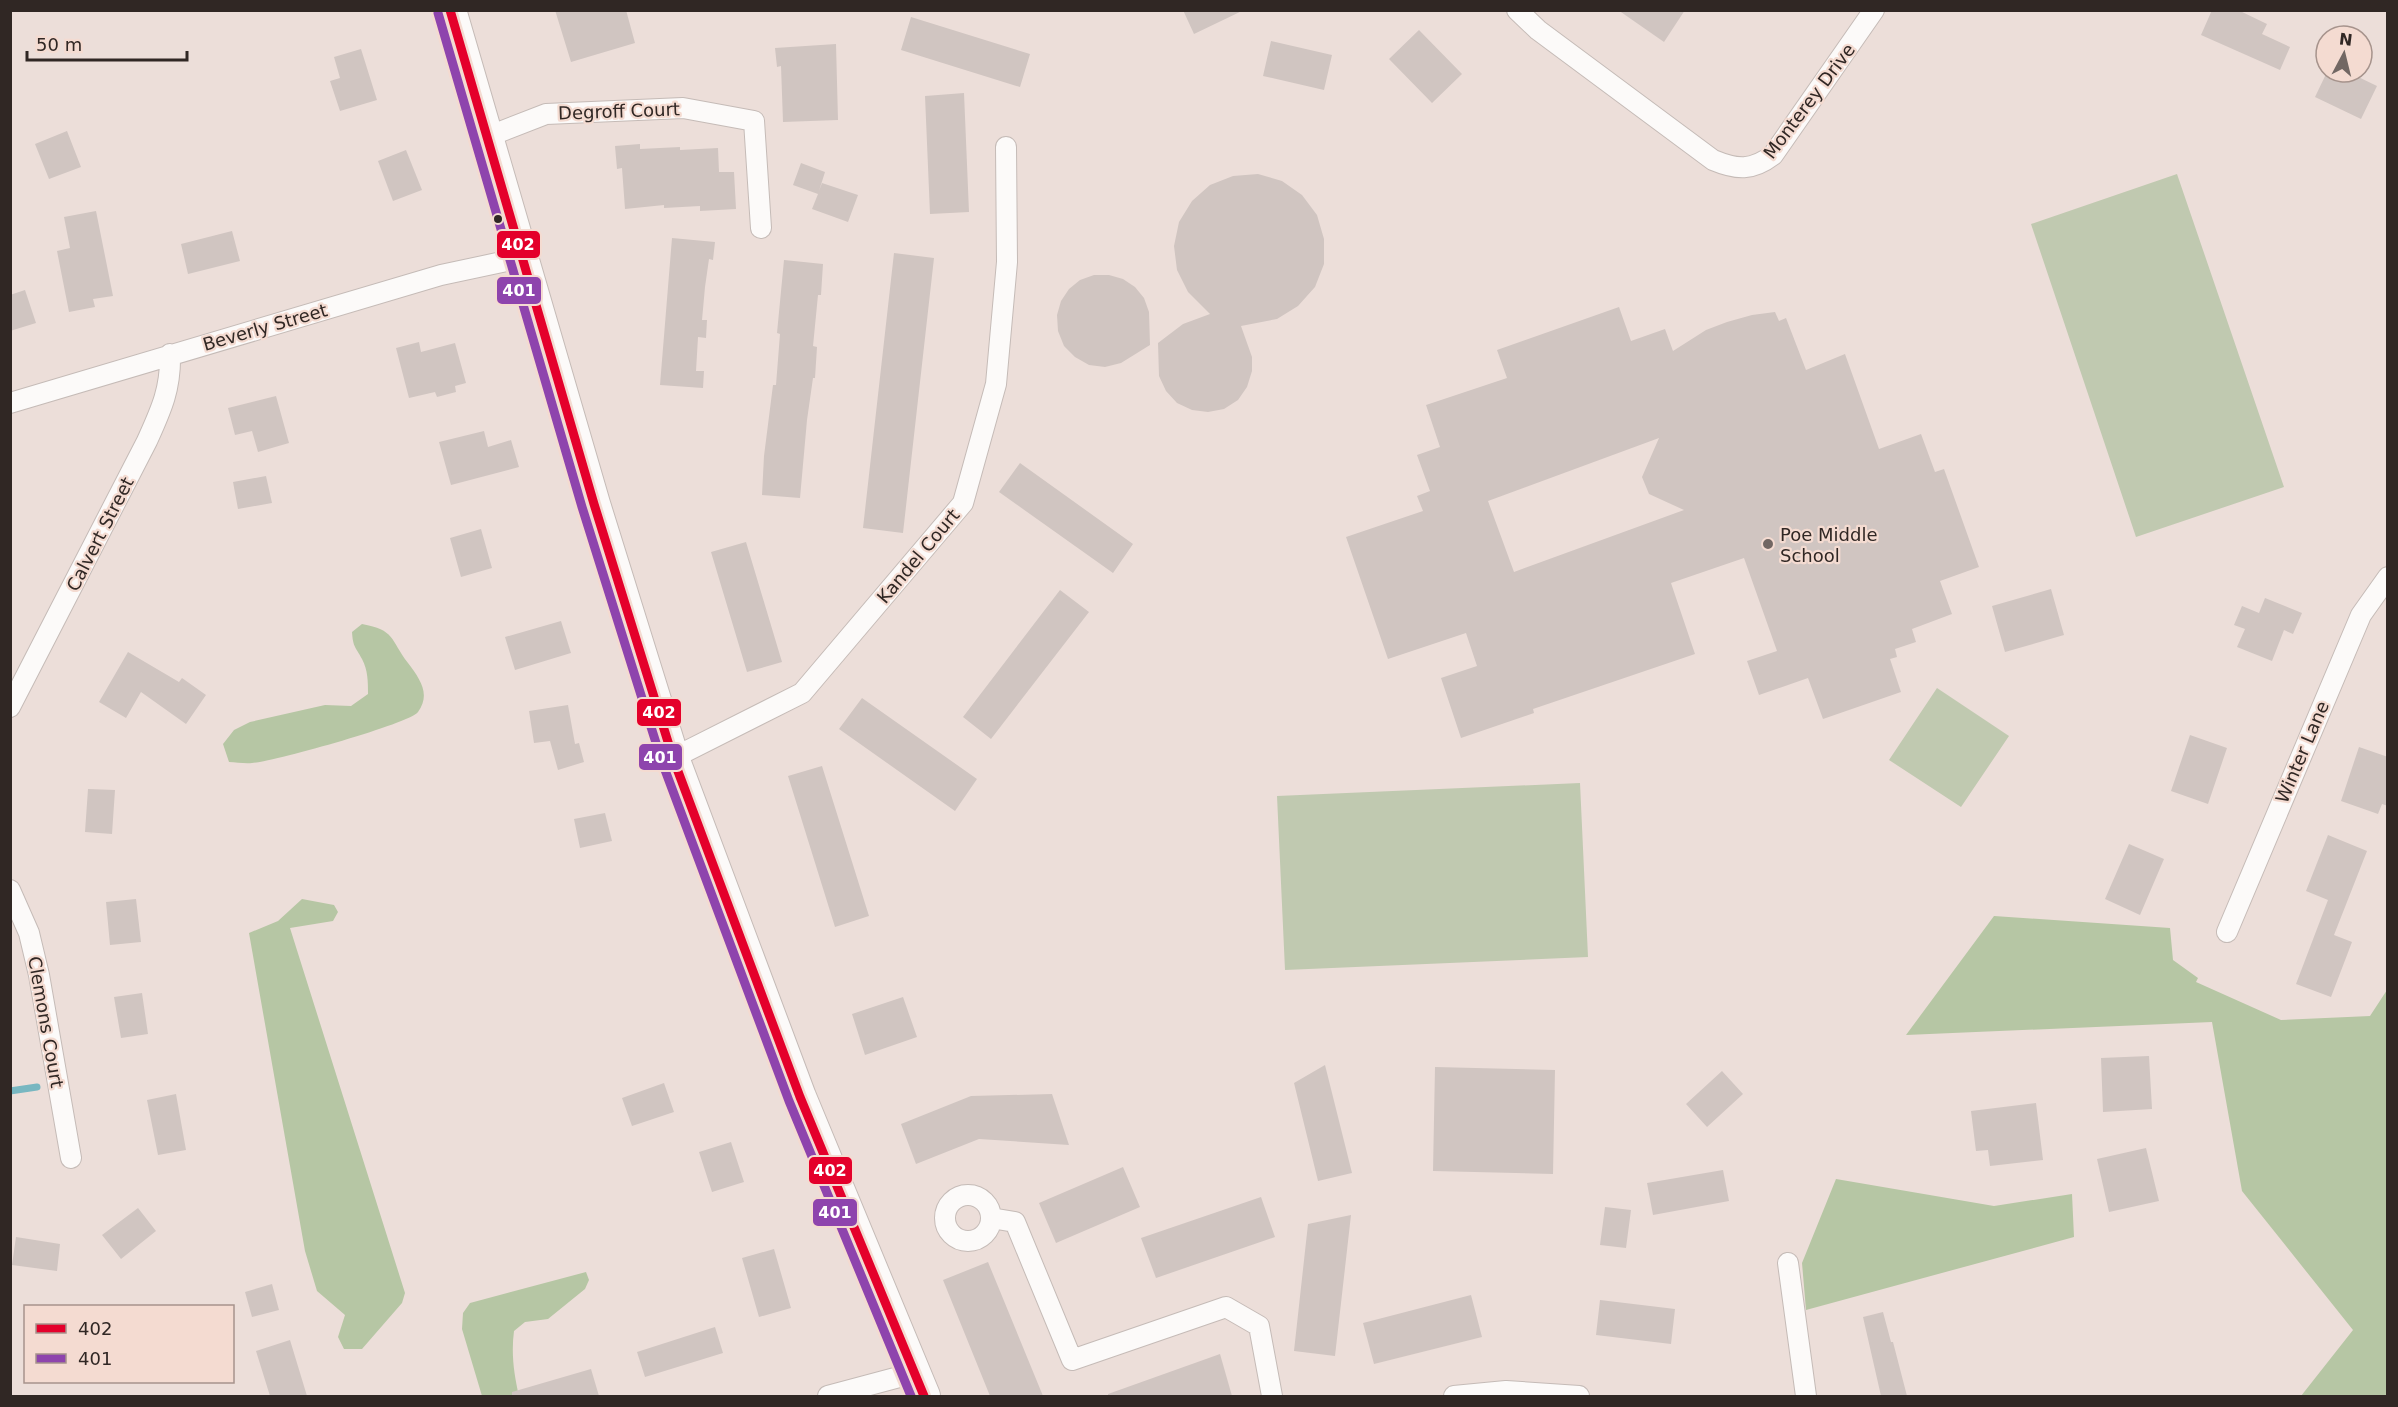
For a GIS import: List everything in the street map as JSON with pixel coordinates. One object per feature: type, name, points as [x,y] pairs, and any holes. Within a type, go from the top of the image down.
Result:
[{"type":"main road","points":[[450,10],[594,504],[673,758],[800,1097],[919,1384]]},
{"type":"street","name":"Monterey Drive","points":[[1517,10],[1538,30],[1611,86],[1713,159],[1728,166],[1748,168],[1761,164],[1773,155],[1874,10]]},
{"type":"street","name":"Degroff Court","points":[[488,137],[546,114],[683,108],[754,121],[761,228]]},
{"type":"street","name":"Kandel Court","points":[[673,758],[802,693],[963,503],[996,384],[1007,262],[1006,147]]},
{"type":"street","name":"Beverly Street","points":[[10,403],[441,275],[521,258]]},
{"type":"street","name":"Calvert Street","points":[[10,707],[152,431],[166,399],[171,375],[171,354]]},
{"type":"street","name":"Winter Lane","points":[[2227,932],[2361,615],[2388,577]]},
{"type":"street","name":"Clemons Court","points":[[10,890],[29,933],[39,975],[71,1158]]},
{"type":"street","points":[[991,1218],[1015,1222],[1072,1360],[1226,1307],[1259,1326],[1272,1396]]},
{"type":"street","points":[[1788,1263],[1806,1396]]},
{"type":"street","points":[[828,1396],[919,1384]]},
{"type":"street","points":[[1454,1396],[1506,1391],[1579,1396]]},
{"type":"green space","points":[[2177,174],[2284,487],[2136,537],[2031,224]]},
{"type":"green space","points":[[362,624],[381,629],[391,637],[416,675],[424,693],[424,699],[418,712],[391,725],[311,750],[252,763],[229,762],[223,744],[234,730],[250,722],[325,705],[351,706],[368,694],[365,667],[354,644],[352,632]]},
{"type":"green space","points":[[1937,688],[2009,736],[1961,807],[1889,760]]},
{"type":"green space","points":[[1580,783],[1588,957],[1285,970],[1277,796]]},
{"type":"green space","points":[[302,899],[334,905],[338,912],[333,921],[290,928],[405,1293],[402,1303],[362,1349],[344,1349],[338,1337],[345,1315],[317,1291],[305,1251],[249,933],[278,921]]},
{"type":"green space","points":[[1994,916],[2170,928],[2173,960],[2198,978],[2196,982],[2281,1020],[2370,1016],[2387,990],[2387,1396],[2301,1396],[2353,1330],[2242,1191],[2212,1022],[1906,1035]]},
{"type":"green space","points":[[1836,1179],[1994,1206],[2072,1194],[2074,1237],[1806,1310],[1802,1263]]},
{"type":"green space","points":[[586,1272],[589,1280],[585,1289],[548,1319],[525,1322],[514,1331],[514,1364],[519,1396],[482,1396],[462,1329],[463,1313],[470,1303]]},
{"type":"building","points":[[555,10],[626,10],[635,43],[571,62]]},
{"type":"building","points":[[1183,10],[1244,10],[1194,34]]},
{"type":"building","points":[[1618,10],[1685,10],[1664,42]]},
{"type":"building","points":[[2212,10],[2238,10],[2267,24],[2262,34],[2290,47],[2280,70],[2201,35]]},
{"type":"building","points":[[911,17],[1030,54],[1020,87],[901,50]]},
{"type":"building","points":[[1419,30],[1462,74],[1432,103],[1389,59]]},
{"type":"building","points":[[1271,41],[1332,55],[1324,90],[1263,76]]},
{"type":"building","points":[[836,44],[838,120],[783,122],[781,66],[777,67],[775,48]]},
{"type":"building","points":[[361,49],[377,100],[340,111],[330,81],[340,78],[334,57]]},
{"type":"building","points":[[2321,84],[2373,84],[2377,86],[2361,119],[2315,97]]},
{"type":"building","points":[[964,93],[969,212],[930,214],[925,96]]},
{"type":"building","points":[[67,131],[81,167],[49,179],[35,144]]},
{"type":"building","points":[[640,144],[640,149],[718,148],[719,172],[734,172],[736,209],[700,211],[700,206],[664,208],[664,205],[625,209],[622,168],[617,169],[615,146]]},
{"type":"building","points":[[406,150],[422,190],[393,201],[378,161]]},
{"type":"building","points":[[801,163],[825,172],[819,191],[822,183],[858,195],[848,222],[812,209],[818,194],[793,185]]},
{"type":"building","points":[[1258,174],[1282,181],[1302,195],[1317,215],[1324,239],[1324,264],[1315,287],[1298,306],[1277,319],[1241,326],[1252,357],[1252,371],[1247,387],[1238,400],[1224,409],[1208,412],[1192,410],[1177,403],[1166,391],[1159,376],[1158,343],[1183,324],[1210,314],[1188,292],[1177,270],[1174,246],[1179,222],[1192,201],[1210,185],[1233,176]]},
{"type":"building","points":[[96,211],[113,296],[93,299],[95,307],[69,312],[57,251],[70,248],[64,217]]},
{"type":"building","points":[[232,231],[240,261],[188,274],[181,244]]},
{"type":"building","points":[[672,238],[715,242],[713,260],[709,259],[705,287],[702,320],[707,320],[706,338],[698,337],[696,371],[704,371],[703,388],[660,385]]},
{"type":"building","points":[[894,253],[934,258],[903,533],[863,528]]},
{"type":"building","points":[[784,260],[823,264],[813,346],[817,347],[815,378],[813,378],[807,420],[800,498],[762,495],[764,456],[773,385],[776,385],[780,334],[777,333]]},
{"type":"building","points":[[1094,275],[1109,275],[1123,279],[1135,287],[1144,298],[1149,312],[1150,345],[1121,363],[1105,367],[1089,365],[1075,357],[1064,346],[1058,331],[1057,315],[1061,301],[1069,289],[1080,280]]},
{"type":"building","points":[[25,290],[36,323],[10,331],[10,295]]},
{"type":"building","points":[[1619,307],[1631,341],[1665,329],[1673,351],[1706,330],[1752,315],[1775,312],[1779,321],[1786,318],[1806,370],[1845,354],[1879,449],[1921,434],[1935,472],[1944,469],[1979,567],[1940,581],[1952,614],[1912,629],[1916,642],[1895,649],[1897,657],[1890,659],[1901,692],[1823,719],[1808,678],[1759,695],[1747,661],[1777,651],[1744,558],[1671,583],[1695,654],[1533,709],[1534,713],[1461,738],[1441,678],[1477,666],[1466,633],[1388,659],[1346,537],[1423,511],[1417,496],[1430,491],[1417,455],[1440,447],[1426,405],[1507,378],[1497,350]],"holes":[[[1659,438],[1642,477],[1649,494],[1684,510],[1514,572],[1488,501]]]},
{"type":"building","points":[[419,342],[421,352],[455,343],[466,383],[455,386],[456,392],[437,397],[435,392],[409,398],[396,348]]},
{"type":"building","points":[[276,396],[289,443],[258,452],[252,431],[235,435],[228,408]]},
{"type":"building","points":[[484,431],[488,447],[511,440],[519,467],[451,485],[439,442]]},
{"type":"building","points":[[1020,463],[1133,544],[1113,573],[999,492]]},
{"type":"building","points":[[266,476],[272,503],[238,509],[233,482]]},
{"type":"building","points":[[481,529],[492,568],[461,577],[450,538]]},
{"type":"building","points":[[746,542],[782,662],[747,672],[711,552]]},
{"type":"building","points":[[2051,589],[2064,635],[2005,652],[1992,606]]},
{"type":"building","points":[[1060,590],[1089,612],[991,739],[963,717]]},
{"type":"building","points":[[2265,598],[2302,613],[2293,634],[2284,630],[2272,661],[2237,647],[2245,629],[2234,625],[2242,606],[2259,613]]},
{"type":"building","points":[[561,621],[571,653],[515,670],[505,637]]},
{"type":"building","points":[[128,652],[179,682],[182,678],[206,695],[186,724],[141,692],[126,718],[99,702]]},
{"type":"building","points":[[862,698],[977,779],[955,811],[839,729]]},
{"type":"building","points":[[568,705],[575,744],[579,743],[584,762],[558,770],[550,741],[534,743],[529,711]]},
{"type":"building","points":[[2190,735],[2227,748],[2208,804],[2171,791]]},
{"type":"building","points":[[2359,747],[2388,757],[2388,806],[2382,804],[2378,814],[2341,801]]},
{"type":"building","points":[[822,766],[869,916],[835,927],[788,776]]},
{"type":"building","points":[[88,789],[115,790],[112,834],[85,832]]},
{"type":"building","points":[[605,813],[612,841],[580,848],[574,819]]},
{"type":"building","points":[[2328,835],[2367,851],[2334,935],[2352,942],[2331,997],[2296,984],[2328,900],[2306,891]]},
{"type":"building","points":[[2129,844],[2164,859],[2140,915],[2105,899]]},
{"type":"building","points":[[136,899],[141,942],[110,945],[106,902]]},
{"type":"building","points":[[142,993],[148,1034],[121,1038],[114,997]]},
{"type":"building","points":[[903,997],[917,1037],[865,1055],[852,1014]]},
{"type":"building","points":[[2149,1056],[2152,1109],[2103,1112],[2101,1058]]},
{"type":"building","points":[[1325,1065],[1352,1173],[1318,1181],[1294,1083]]},
{"type":"building","points":[[1435,1067],[1555,1070],[1553,1174],[1433,1171]]},
{"type":"building","points":[[1722,1071],[1743,1094],[1707,1127],[1686,1104]]},
{"type":"building","points":[[664,1083],[674,1112],[632,1126],[622,1098]]},
{"type":"building","points":[[176,1094],[186,1150],[158,1155],[147,1100]]},
{"type":"building","points":[[1052,1094],[1069,1145],[979,1139],[916,1164],[901,1124],[971,1096]]},
{"type":"building","points":[[2036,1103],[2043,1160],[1990,1166],[1988,1150],[1976,1151],[1971,1111]]},
{"type":"building","points":[[731,1142],[744,1182],[712,1192],[699,1152]]},
{"type":"building","points":[[2146,1148],[2159,1201],[2109,1212],[2097,1159]]},
{"type":"building","points":[[1123,1167],[1140,1207],[1056,1243],[1039,1203]]},
{"type":"building","points":[[1723,1170],[1729,1201],[1653,1215],[1647,1183]]},
{"type":"building","points":[[1261,1197],[1275,1237],[1156,1278],[1141,1238]]},
{"type":"building","points":[[1605,1207],[1631,1210],[1626,1248],[1600,1245]]},
{"type":"building","points":[[138,1208],[156,1231],[121,1259],[102,1235]]},
{"type":"building","points":[[1351,1215],[1335,1356],[1294,1351],[1308,1224]]},
{"type":"building","points":[[16,1237],[60,1244],[57,1271],[12,1265]]},
{"type":"building","points":[[774,1249],[791,1308],[759,1317],[742,1258]]},
{"type":"building","points":[[988,1262],[1043,1396],[990,1396],[943,1280]]},
{"type":"building","points":[[272,1284],[279,1310],[252,1317],[245,1292]]},
{"type":"building","points":[[1471,1295],[1482,1337],[1374,1364],[1363,1323]]},
{"type":"building","points":[[1600,1300],[1675,1309],[1671,1344],[1596,1335]]},
{"type":"building","points":[[1883,1312],[1907,1396],[1881,1396],[1863,1317]]},
{"type":"building","points":[[715,1327],[723,1353],[645,1377],[637,1352]]},
{"type":"building","points":[[290,1340],[307,1396],[270,1396],[256,1351]]},
{"type":"building","points":[[1220,1354],[1232,1396],[1108,1396],[1108,1394]]},
{"type":"building","points":[[591,1369],[599,1396],[512,1396],[512,1392]]},
{"type":"waterway","points":[[10,1091],[37,1087]]},
{"type":"transit line","name":"402","points":[[450,10],[594,504],[673,758],[800,1097],[924,1396]]},
{"type":"transit line","name":"401","points":[[438,13],[582,507],[662,762],[789,1101],[911,1396]]},
{"type":"place","name":"Poe Middle School","points":[[1768,544]]}]
